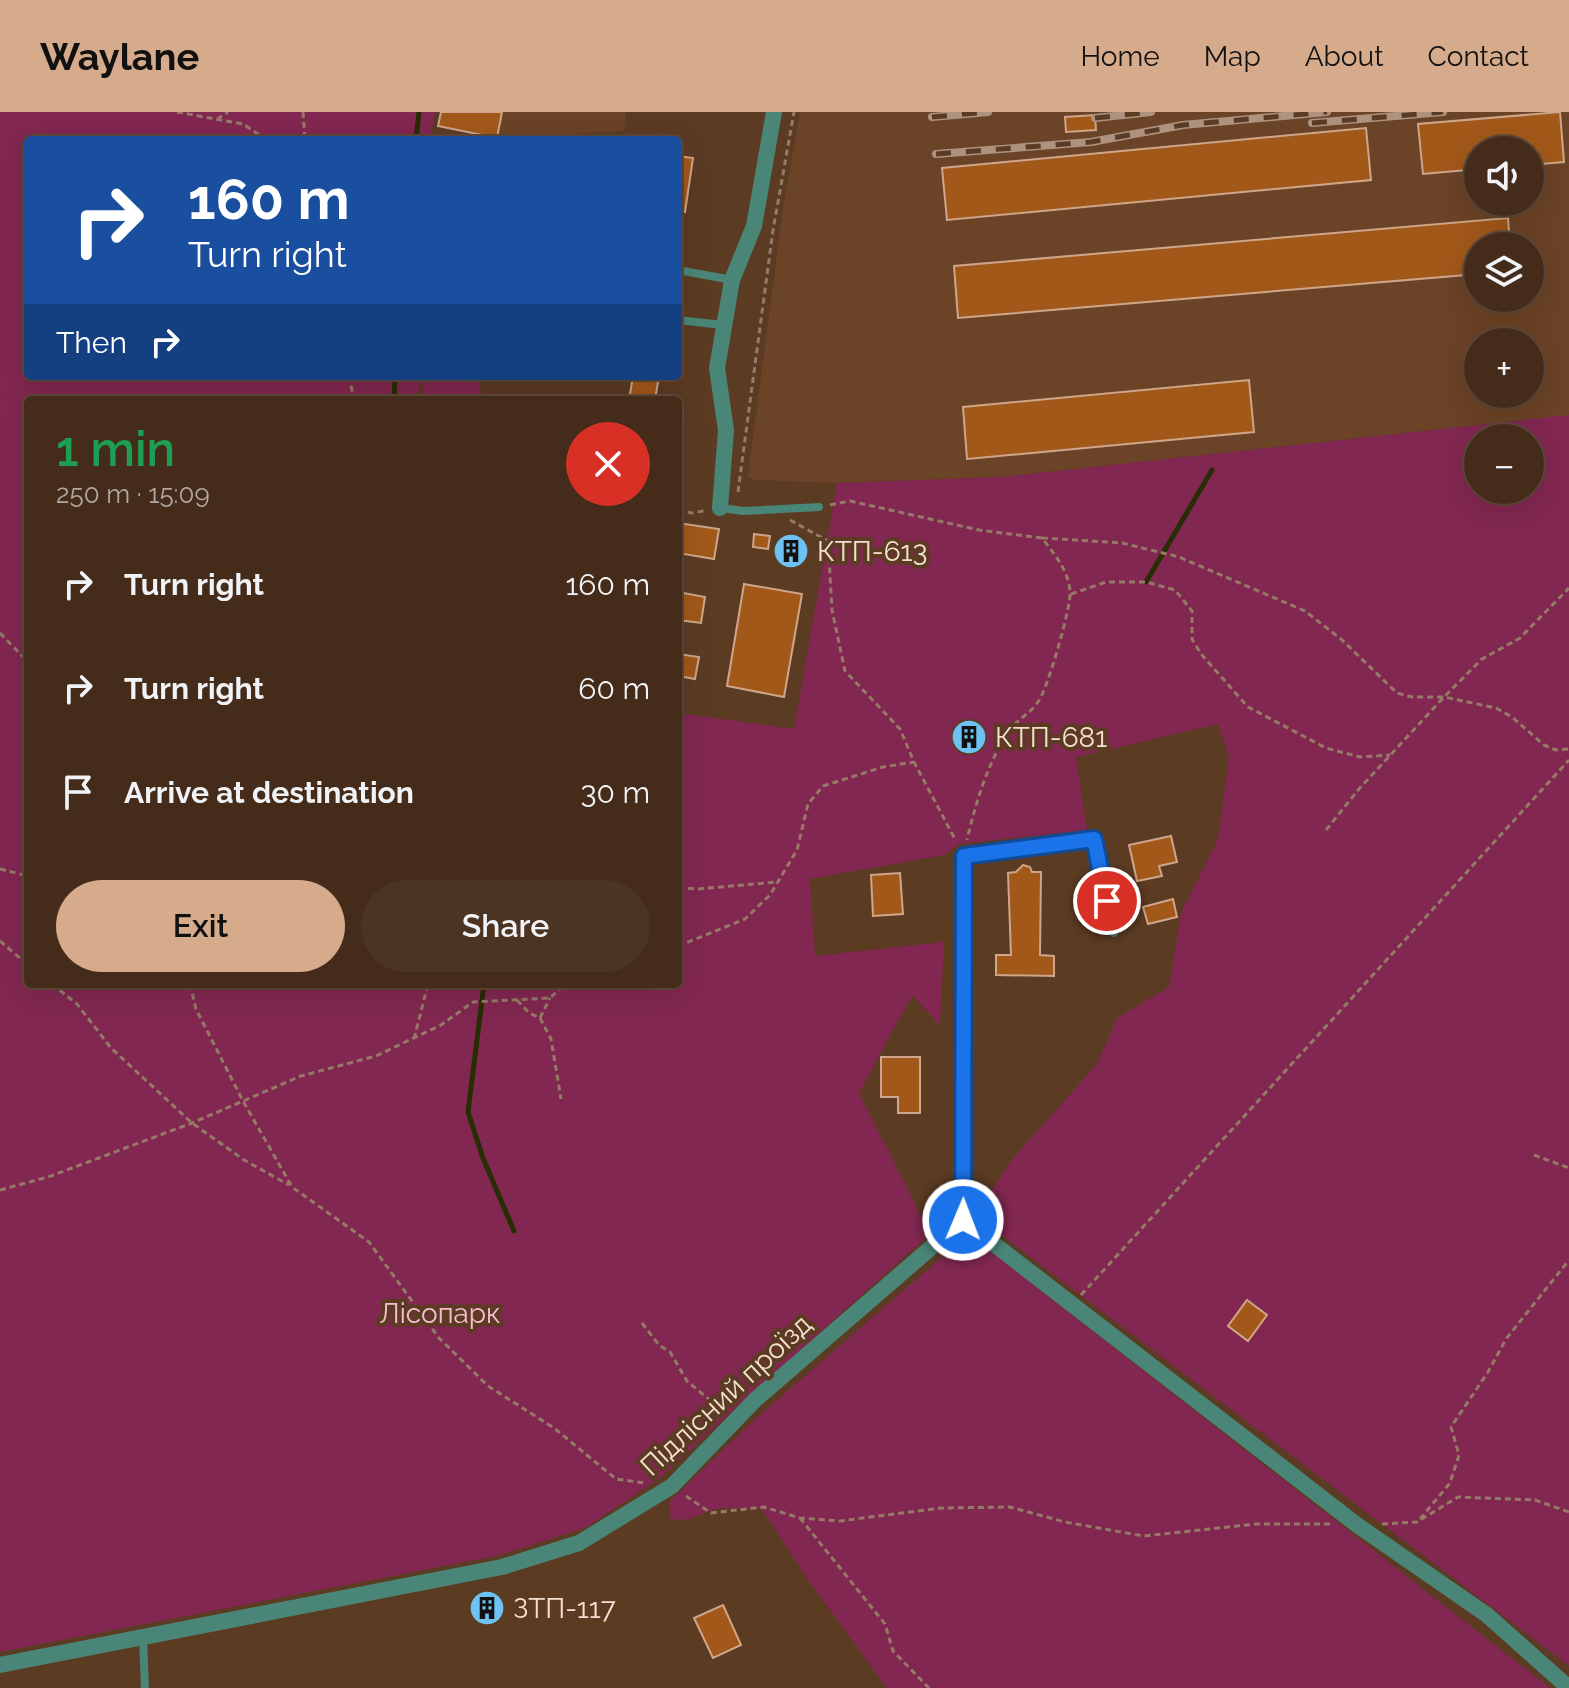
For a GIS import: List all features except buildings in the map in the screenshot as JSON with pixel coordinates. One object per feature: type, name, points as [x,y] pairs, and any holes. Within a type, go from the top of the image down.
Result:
[{"type":"street","points":[[720,508],[726,430],[717,368],[732,280],[754,226],[774,112]]},
{"type":"street","points":[[964,856],[963,1220],[1357,1525],[1487,1615],[1569,1688]]},
{"type":"street","name":"Підлісний проїзд","points":[[0,1665],[502,1567],[579,1543],[672,1486],[779,1379],[963,1220]]},
{"type":"lane","points":[[682,271],[732,280]]},
{"type":"lane","points":[[682,320],[723,325]]},
{"type":"lane","points":[[720,508],[743,511],[819,507]]},
{"type":"lane","points":[[964,856],[1094,839],[1114,933]]},
{"type":"lane","points":[[143,1638],[145,1688]]},
{"type":"path","points":[[177,112],[243,124],[261,136]]},
{"type":"path","points":[[217,119],[228,112]]},
{"type":"path","points":[[303,112],[305,136]]},
{"type":"path","points":[[737,499],[773,230],[794,112]]},
{"type":"path","points":[[819,507],[850,501],[979,530],[1122,543],[1194,563],[1305,611],[1341,639],[1397,693],[1412,697],[1444,697],[1496,708],[1512,717],[1544,745],[1556,750],[1569,749]]},
{"type":"path","points":[[682,511],[692,513],[720,508]]},
{"type":"path","points":[[768,508],[828,541],[832,610],[845,671],[900,729],[964,856]]},
{"type":"path","points":[[964,856],[974,807],[991,763],[1010,729],[1040,701],[1071,594],[1065,570],[1042,538]]},
{"type":"path","points":[[1071,594],[1106,582],[1146,582],[1175,590],[1192,611],[1192,639],[1201,654],[1248,707],[1326,748],[1360,757],[1390,755]]},
{"type":"path","points":[[1326,830],[1390,755],[1482,659],[1520,638],[1569,588]]},
{"type":"path","points":[[0,633],[24,658]]},
{"type":"path","points":[[1073,1303],[1569,760]]},
{"type":"path","points":[[682,944],[745,919],[770,895],[797,850],[808,804],[823,786],[883,767],[914,762]]},
{"type":"path","points":[[0,869],[24,875]]},
{"type":"path","points":[[682,888],[777,882]]},
{"type":"path","points":[[0,941],[24,962]]},
{"type":"path","points":[[57,988],[77,1004],[111,1048],[192,1123],[244,1160],[292,1187],[369,1242],[439,1338],[488,1386],[554,1428],[616,1479],[672,1486],[711,1513],[764,1507],[800,1518],[840,1521],[941,1508],[1010,1507],[1065,1522],[1144,1536],[1256,1524],[1417,1522],[1458,1497],[1535,1500],[1569,1512]]},
{"type":"path","points":[[191,988],[196,1009],[292,1187]]},
{"type":"path","points":[[414,1039],[427,988]]},
{"type":"path","points":[[540,1018],[550,998],[561,988]]},
{"type":"path","points":[[0,1190],[48,1177],[192,1123],[301,1076],[376,1056],[441,1025],[473,1002],[550,998]]},
{"type":"path","points":[[517,1000],[529,1013],[540,1018],[551,1039],[561,1099]]},
{"type":"path","points":[[1534,1155],[1569,1168]]},
{"type":"path","points":[[1417,1522],[1450,1483],[1459,1455],[1451,1427],[1506,1339],[1569,1260]]},
{"type":"path","points":[[642,1323],[659,1345],[670,1352],[687,1381],[710,1403],[736,1420]]},
{"type":"path","points":[[800,1518],[885,1624],[893,1651],[929,1688]]},
{"type":"shaded area","points":[[441,112],[626,112],[624,131],[486,136],[438,127]]},
{"type":"shaded area","points":[[800,112],[1569,112],[1569,415],[1464,424],[1464,426],[1002,477],[837,483],[756,480],[748,477],[782,215]]},
{"type":"green space","name":"Лісопарк","points":[[0,112],[435,112],[431,136],[24,136],[24,380],[420,380],[418,396],[24,396],[24,988],[682,988],[682,714],[794,729],[837,483],[1002,477],[1464,426],[1464,504],[1544,504],[1544,424],[1487,424],[1569,415],[1569,1666],[975,1215],[1014,1157],[1097,1064],[1117,1018],[1169,987],[1181,913],[1218,839],[1229,757],[1218,724],[1076,757],[1087,830],[959,844],[944,855],[810,879],[815,956],[944,942],[940,1025],[912,995],[859,1093],[930,1234],[662,1476],[587,1527],[501,1555],[0,1652]]},
{"type":"green space","points":[[423,380],[476,380],[484,396],[424,396]]},
{"type":"green space","points":[[956,1245],[982,1245],[1550,1688],[887,1688],[808,1580],[762,1509],[718,1508],[687,1520],[669,1519],[670,1501],[753,1421]]},
{"type":"waterway","points":[[416,136],[419,112]]},
{"type":"waterway","points":[[394,396],[395,380]]},
{"type":"waterway","points":[[1146,582],[1212,470]]},
{"type":"waterway","points":[[484,988],[468,1112],[483,1158],[514,1231]]},
{"type":"railway","points":[[932,117],[988,112]]},
{"type":"railway","points":[[1095,118],[1151,112]]},
{"type":"railway","points":[[936,154],[1091,142],[1183,125],[1327,112]]},
{"type":"railway","points":[[1312,123],[1443,112]]},
{"type":"place","name":"КТП-613","points":[[791,551]]},
{"type":"place","name":"КТП-681","points":[[969,737]]},
{"type":"place","name":"ЗТП-117","points":[[487,1608]]},
{"type":"route","points":[[963,1220],[964,856],[1094,839],[1107,901]]}]
